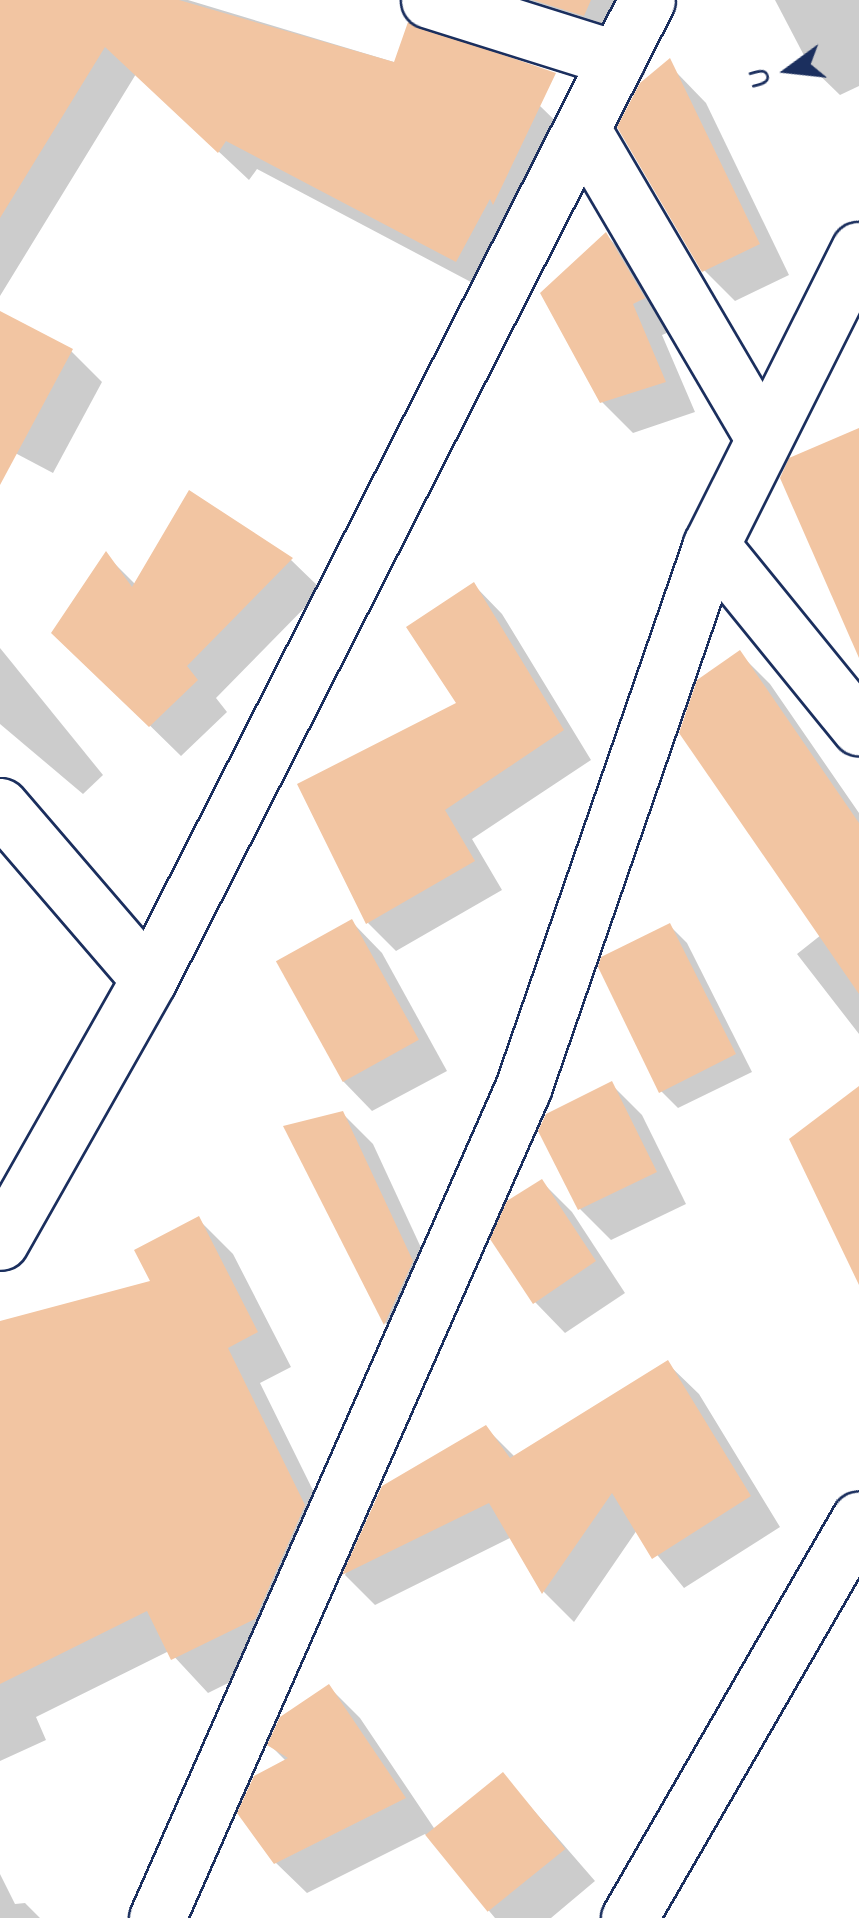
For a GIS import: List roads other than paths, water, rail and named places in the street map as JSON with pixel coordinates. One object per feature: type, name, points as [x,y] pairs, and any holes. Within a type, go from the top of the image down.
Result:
[{"type":"street","points":[[429,0],[618,59]]},
{"type":"street","points":[[0,1242],[149,979],[647,0]]},
{"type":"street","points":[[582,129],[762,436]]},
{"type":"street","points":[[157,1918],[523,1088],[712,545],[762,436],[859,250]]},
{"type":"street","points":[[712,545],[859,726]]},
{"type":"street","points":[[0,806],[149,979]]},
{"type":"street","points":[[630,1918],[859,1520]]}]
